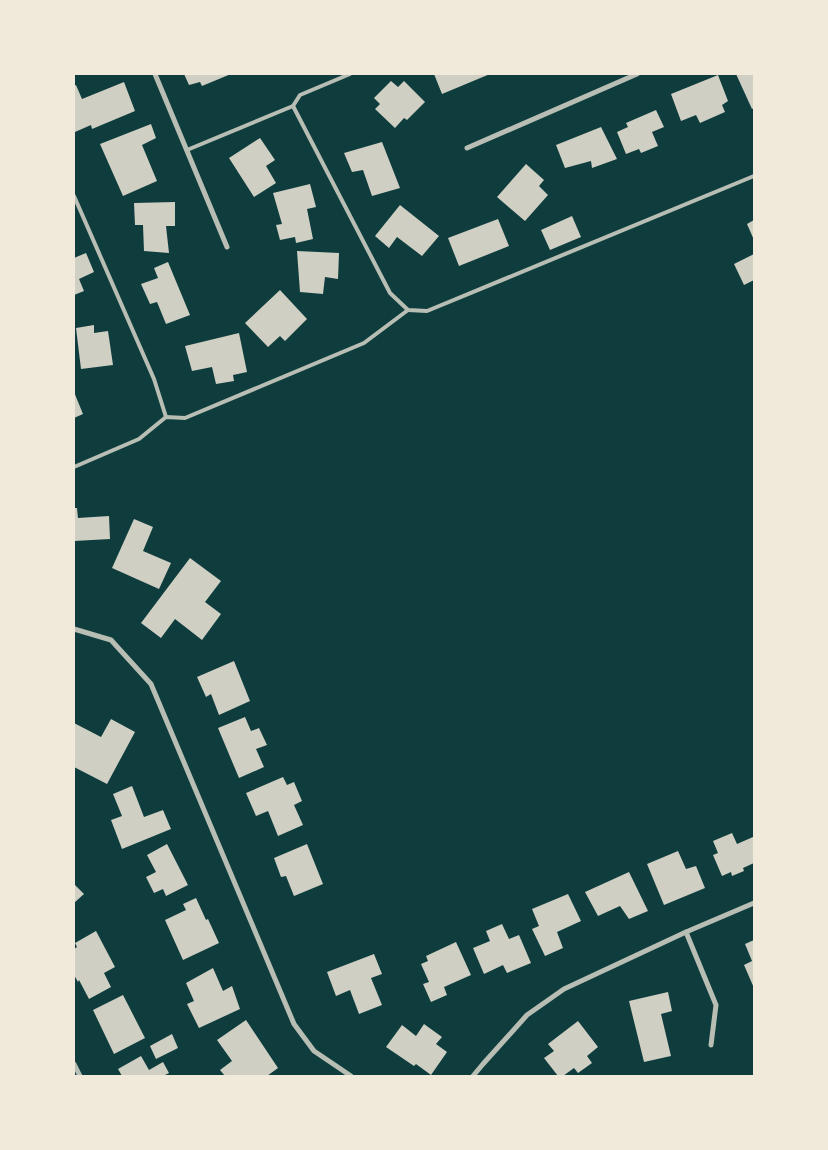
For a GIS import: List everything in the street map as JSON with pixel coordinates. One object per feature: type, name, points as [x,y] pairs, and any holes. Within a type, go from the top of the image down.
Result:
[{"type":"street","points":[[155,74],[228,248]]},
{"type":"street","points":[[467,148],[637,74]]},
{"type":"street","points":[[74,629],[111,640],[151,684],[294,1024],[314,1051],[351,1076]]},
{"type":"street","points":[[473,1076],[527,1015],[564,989],[686,932],[754,903]]},
{"type":"street","points":[[686,932],[716,1005],[711,1045]]},
{"type":"street","points":[[74,1064],[80,1076]]},
{"type":"lane","points":[[187,150],[293,106],[300,95],[350,74]]},
{"type":"lane","points":[[293,106],[390,293],[408,310]]},
{"type":"lane","points":[[74,467],[139,439],[166,417],[185,418],[364,343],[408,310],[427,311],[754,176]]},
{"type":"lane","points":[[74,196],[154,379],[166,417]]},
{"type":"building","points":[[184,74],[231,74],[202,86],[200,82],[189,85]]},
{"type":"building","points":[[434,74],[490,74],[442,94]]},
{"type":"building","points":[[736,74],[754,74],[754,108],[752,109]]},
{"type":"building","points":[[718,75],[728,101],[722,105],[725,112],[700,123],[696,115],[681,121],[671,94]]},
{"type":"building","points":[[391,81],[398,87],[404,81],[425,102],[407,120],[404,118],[395,128],[375,109],[380,104],[374,98]]},
{"type":"building","points":[[124,82],[135,111],[92,129],[91,125],[75,132],[74,86],[76,85],[82,99]]},
{"type":"building","points":[[656,110],[664,127],[652,132],[658,146],[641,153],[639,149],[626,154],[617,132],[628,127],[626,123]]},
{"type":"building","points":[[151,124],[156,138],[142,145],[157,181],[123,196],[100,144]]},
{"type":"building","points":[[601,127],[617,159],[592,168],[591,161],[565,168],[556,145]]},
{"type":"building","points":[[260,138],[275,160],[266,166],[276,183],[254,197],[229,158]]},
{"type":"building","points":[[382,142],[400,188],[372,196],[363,170],[352,172],[344,153]]},
{"type":"building","points":[[526,164],[544,180],[539,186],[548,195],[525,221],[497,197]]},
{"type":"building","points":[[310,184],[316,207],[307,209],[313,239],[296,243],[295,237],[280,240],[276,225],[282,224],[273,193]]},
{"type":"building","points":[[175,202],[175,226],[166,226],[169,253],[144,251],[143,225],[135,225],[134,203]]},
{"type":"building","points":[[400,205],[439,236],[422,256],[397,237],[389,248],[375,236]]},
{"type":"building","points":[[572,216],[581,237],[550,250],[541,230]]},
{"type":"building","points":[[498,219],[509,246],[459,266],[448,238]]},
{"type":"building","points":[[754,220],[754,240],[747,224]]},
{"type":"building","points":[[297,251],[339,253],[338,279],[325,277],[323,294],[300,292]]},
{"type":"building","points":[[86,253],[94,272],[79,279],[84,291],[74,295],[74,258]]},
{"type":"building","points":[[754,254],[754,280],[744,285],[734,264]]},
{"type":"building","points":[[168,262],[190,315],[166,324],[157,302],[150,304],[141,284],[158,278],[154,268]]},
{"type":"building","points":[[280,290],[307,319],[285,341],[280,336],[268,347],[245,323]]},
{"type":"building","points":[[94,325],[94,333],[108,331],[113,365],[81,369],[76,328]]},
{"type":"building","points":[[239,333],[247,372],[233,375],[234,381],[216,384],[212,367],[192,371],[185,346]]},
{"type":"building","points":[[74,392],[83,414],[74,418]]},
{"type":"building","points":[[74,508],[77,508],[78,518],[109,516],[110,539],[74,541]]},
{"type":"building","points":[[134,519],[153,527],[143,551],[171,563],[159,589],[112,568]]},
{"type":"building","points":[[190,558],[221,581],[205,602],[221,614],[202,640],[175,619],[161,638],[141,623]]},
{"type":"building","points":[[234,661],[250,701],[219,715],[211,694],[206,697],[197,677]]},
{"type":"building","points":[[245,717],[251,731],[259,728],[267,745],[256,749],[264,767],[239,778],[218,728]]},
{"type":"building","points":[[111,719],[135,732],[107,784],[74,767],[74,723],[101,737]]},
{"type":"building","points":[[283,777],[287,785],[294,782],[302,801],[294,805],[303,825],[278,836],[268,811],[256,816],[246,793]]},
{"type":"building","points":[[132,786],[144,817],[163,810],[171,829],[122,849],[111,820],[122,816],[113,794]]},
{"type":"building","points":[[732,833],[737,844],[753,837],[754,863],[743,868],[744,871],[732,876],[731,872],[722,876],[713,855],[718,853],[713,841]]},
{"type":"building","points":[[167,844],[188,885],[166,896],[163,889],[154,893],[146,877],[156,872],[147,855]]},
{"type":"building","points":[[307,844],[323,884],[294,896],[286,876],[281,877],[274,858]]},
{"type":"building","points":[[678,851],[686,869],[696,866],[705,888],[664,905],[647,864]]},
{"type":"building","points":[[629,872],[648,911],[629,919],[620,906],[598,916],[585,892]]},
{"type":"building","points":[[74,884],[84,894],[74,903]]},
{"type":"building","points":[[568,894],[581,921],[557,932],[563,948],[545,956],[532,929],[539,926],[532,909]]},
{"type":"building","points":[[196,898],[219,943],[183,960],[165,920],[186,910],[183,904]]},
{"type":"building","points":[[502,924],[509,939],[519,935],[531,963],[507,973],[503,965],[484,974],[473,948],[490,941],[486,931]]},
{"type":"building","points":[[96,931],[115,967],[104,973],[111,987],[89,999],[79,980],[78,982],[74,975],[74,949],[77,947],[75,943]]},
{"type":"building","points":[[754,940],[754,988],[744,965],[752,961],[745,944]]},
{"type":"building","points":[[456,942],[471,975],[444,987],[447,995],[431,1002],[423,984],[429,982],[421,964],[428,961],[426,956]]},
{"type":"building","points":[[374,954],[382,974],[371,978],[382,1005],[359,1014],[350,990],[336,996],[327,972]]},
{"type":"building","points":[[213,968],[223,991],[232,986],[240,1009],[199,1028],[187,1004],[194,1001],[186,983]]},
{"type":"building","points":[[668,992],[672,1011],[661,1014],[671,1056],[644,1062],[629,1001]]},
{"type":"building","points":[[123,995],[145,1038],[114,1054],[93,1010]]},
{"type":"building","points":[[246,1020],[278,1068],[267,1076],[225,1076],[220,1070],[232,1061],[217,1040]]},
{"type":"building","points":[[578,1021],[598,1047],[587,1056],[592,1063],[578,1073],[574,1068],[563,1076],[558,1076],[544,1058],[554,1051],[548,1044]]},
{"type":"building","points":[[424,1024],[442,1037],[436,1044],[447,1052],[431,1075],[386,1047],[402,1025],[416,1036]]},
{"type":"building","points":[[172,1034],[178,1048],[156,1059],[150,1046]]},
{"type":"building","points":[[141,1056],[149,1070],[163,1062],[169,1073],[163,1076],[122,1076],[118,1069]]}]
